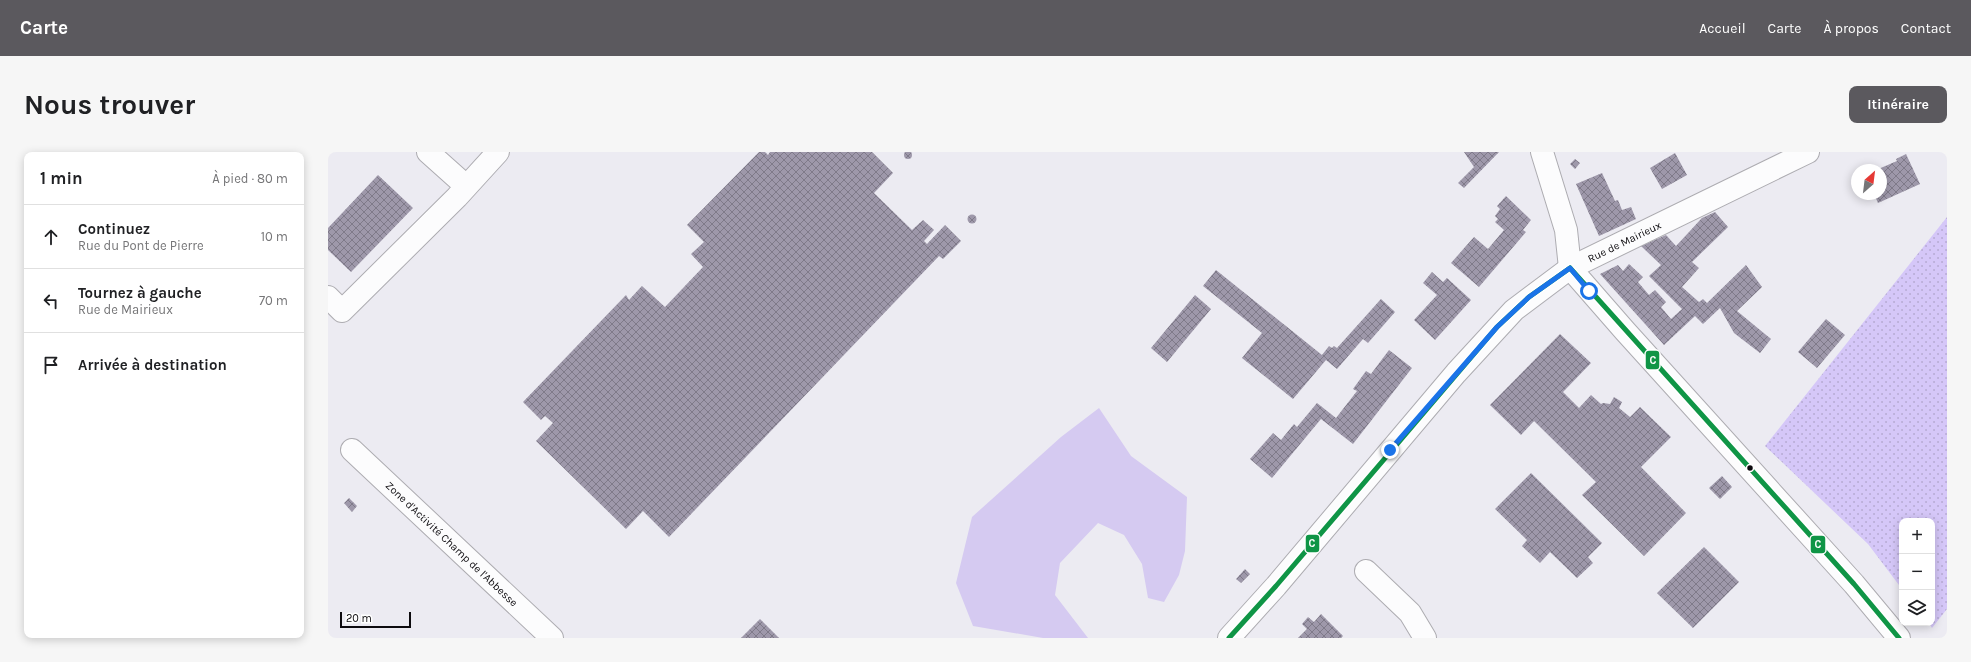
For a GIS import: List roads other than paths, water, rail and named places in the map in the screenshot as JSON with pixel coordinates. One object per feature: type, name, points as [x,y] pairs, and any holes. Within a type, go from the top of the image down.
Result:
[{"type":"street","points":[[428,152],[466,186]]},
{"type":"street","points":[[328,297],[342,311],[498,152]]},
{"type":"street","points":[[1542,152],[1564,220],[1570,268],[1625,331],[1854,584],[1899,638]]},
{"type":"street","name":"Rue de Mairieux","points":[[1229,638],[1276,586],[1497,327],[1529,297],[1570,268],[1808,152]]},
{"type":"street","name":"Zone d'Activité Champ de l'Abbesse","points":[[352,450],[552,638]]},
{"type":"street","points":[[1366,571],[1410,613],[1425,638]]}]
